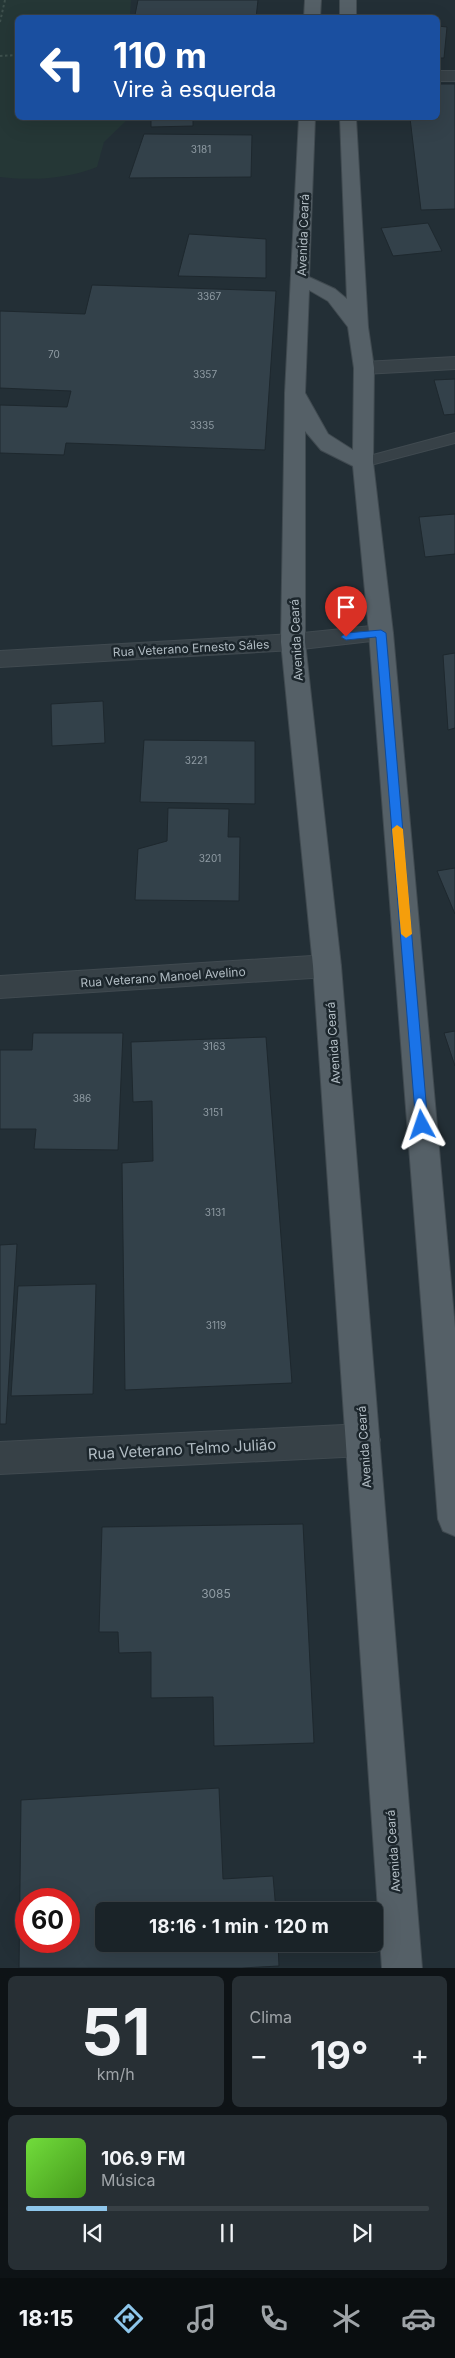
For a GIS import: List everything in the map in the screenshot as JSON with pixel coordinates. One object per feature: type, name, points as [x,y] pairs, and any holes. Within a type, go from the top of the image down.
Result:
[{"type":"main road","points":[[312,15],[313,0]]},
{"type":"main road","points":[[348,0],[348,15]]},
{"type":"main road","name":"Avenida Ceará","points":[[307,120],[295,392],[293,642],[327,966],[364,1440],[402,1968]]},
{"type":"main road","points":[[348,120],[358,326],[364,368],[363,462],[381,633],[455,1519]]},
{"type":"main road","points":[[301,280],[324,288],[336,296],[358,326]]},
{"type":"main road","points":[[295,392],[316,433],[329,448],[363,462]]},
{"type":"street","points":[[440,76],[455,76]]},
{"type":"street","points":[[364,368],[455,363]]},
{"type":"street","name":"Rua Veterano Ernesto Sáles","points":[[0,659],[293,642],[381,633]]},
{"type":"street","name":"Rua Veterano Manoel Avelino","points":[[0,987],[327,966]]},
{"type":"street","name":"Rua Veterano Telmo Julião","points":[[0,1458],[364,1440]]},
{"type":"lane","points":[[363,462],[455,438]]},
{"type":"path","points":[[0,22],[5,0]]},
{"type":"path","points":[[0,56],[15,55]]},
{"type":"shaded area","points":[[0,0],[131,0],[130,15],[15,15],[15,120],[127,120],[104,142],[97,167],[49,178],[0,177]]},
{"type":"building","points":[[138,0],[258,0],[256,15],[135,15]]},
{"type":"building","points":[[440,26],[447,27],[444,58],[440,58]]},
{"type":"building","points":[[440,84],[455,84],[455,209],[421,210],[410,120],[440,120]]},
{"type":"building","points":[[151,120],[193,120],[193,126],[151,127]]},
{"type":"building","points":[[144,134],[252,135],[251,177],[129,178]]},
{"type":"building","points":[[428,223],[442,251],[393,256],[381,228]]},
{"type":"building","points":[[189,234],[266,239],[266,278],[178,276]]},
{"type":"building","points":[[92,285],[276,291],[265,450],[66,443],[64,455],[0,453],[0,405],[67,407],[71,391],[0,388],[0,311],[85,314]]},
{"type":"building","points":[[455,379],[455,414],[444,415],[434,380]]},
{"type":"building","points":[[455,514],[455,554],[425,557],[419,517]]},
{"type":"building","points":[[455,653],[455,728],[448,730],[443,655]]},
{"type":"building","points":[[103,701],[105,743],[52,746],[51,704]]},
{"type":"building","points":[[144,740],[255,741],[255,804],[140,802]]},
{"type":"building","points":[[168,808],[229,809],[228,837],[240,837],[239,901],[135,900],[138,849],[167,841]]},
{"type":"building","points":[[455,868],[455,914],[437,871]]},
{"type":"building","points":[[455,1031],[455,1066],[444,1033]]},
{"type":"building","points":[[33,1033],[123,1033],[118,1150],[34,1149],[36,1129],[0,1129],[0,1050],[32,1050]]},
{"type":"building","points":[[266,1037],[292,1383],[125,1390],[122,1163],[153,1161],[152,1101],[133,1102],[131,1042]]},
{"type":"building","points":[[17,1244],[6,1424],[0,1424],[0,1245]]},
{"type":"building","points":[[96,1284],[93,1394],[11,1396],[18,1286]]},
{"type":"building","points":[[303,1524],[314,1743],[214,1746],[213,1697],[151,1698],[151,1652],[119,1653],[118,1632],[99,1632],[102,1527]]},
{"type":"building","points":[[219,1788],[223,1879],[273,1876],[275,1902],[95,1902],[95,1952],[278,1952],[279,1966],[242,1968],[19,1968],[19,1953],[80,1953],[80,1888],[20,1888],[21,1800]]},
{"type":"slow traffic","points":[[397,829],[406,934]]},
{"type":"route","points":[[346,637],[381,633],[422,1125]]}]
